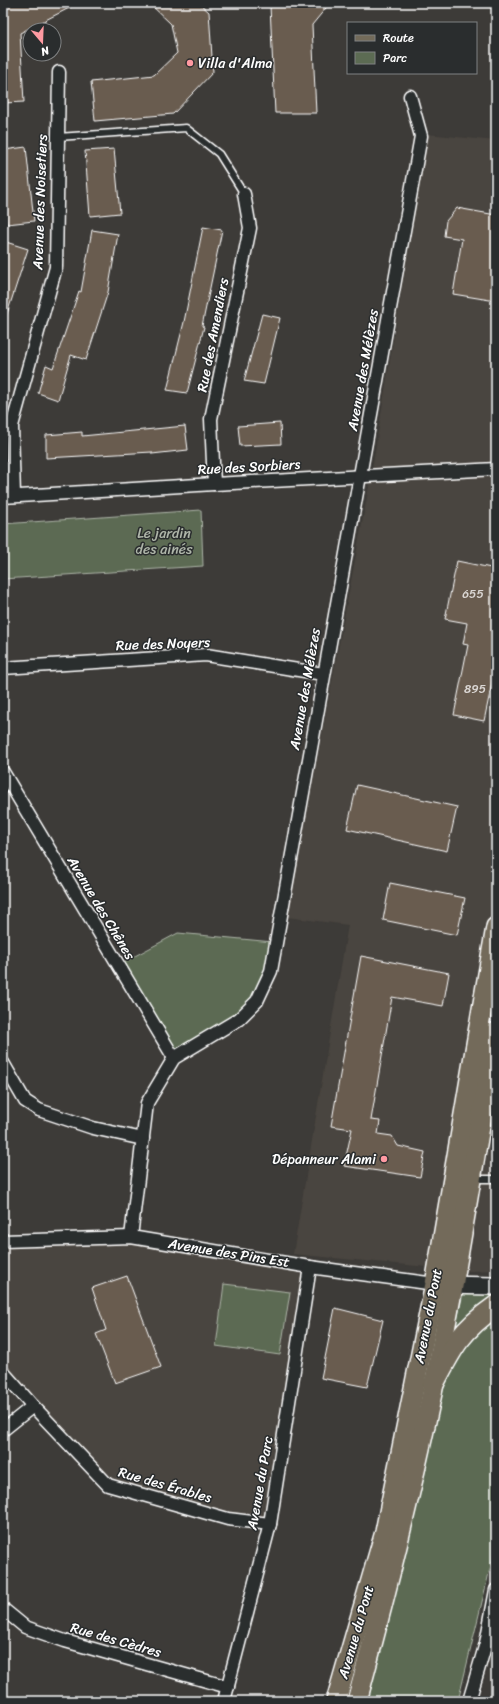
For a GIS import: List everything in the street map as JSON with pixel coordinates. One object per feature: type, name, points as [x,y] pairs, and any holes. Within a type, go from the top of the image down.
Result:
[{"type":"highway","points":[[433,1385],[450,1352],[463,1333],[478,1319],[496,1306]]},
{"type":"main road","name":"Avenue du Pont","points":[[336,1701],[385,1532],[435,1284],[496,927]]},
{"type":"main road","name":"Avenue du Pont","points":[[357,1701],[392,1573],[433,1385],[453,1286],[496,1032]]},
{"type":"main road","name":"Avenue des Pins Est","points":[[435,1284],[453,1286],[496,1286]]},
{"type":"street","name":"Avenue des Noisetiers","points":[[9,497],[12,426],[56,267],[59,72]]},
{"type":"street","name":"Avenue des Mélèzes","points":[[131,1237],[147,1103],[174,1058],[239,1019],[257,1001],[271,971],[323,674],[421,136],[410,96]]},
{"type":"street","name":"Rue des Amendiers","points":[[214,484],[211,419],[250,228],[244,194]]},
{"type":"street","name":"Rue des Sorbiers","points":[[9,497],[214,484],[496,469]]},
{"type":"street","name":"Rue des Noyers","points":[[3,668],[206,655],[323,674]]},
{"type":"street","name":"Avenue des Chênes","points":[[3,772],[174,1058]]},
{"type":"street","points":[[3,1062],[25,1101],[39,1110],[93,1128],[143,1139]]},
{"type":"street","name":"Avenue des Pins Est","points":[[3,1241],[131,1237],[310,1267],[435,1284]]},
{"type":"street","name":"Avenue du Parc","points":[[224,1701],[270,1524],[310,1267]]},
{"type":"street","name":"Rue des Érables","points":[[3,1372],[108,1485],[228,1520],[270,1524]]},
{"type":"street","points":[[3,1430],[33,1406]]},
{"type":"street","points":[[470,1701],[491,1644],[496,1590]]},
{"type":"street","name":"Rue des Cèdres","points":[[3,1609],[25,1627],[65,1641],[228,1687]]},
{"type":"lane","points":[[58,137],[186,128],[219,154],[244,194]]},
{"type":"lane","points":[[471,1179],[496,1178]]},
{"type":"shaded area","points":[[427,134],[496,141],[496,1270],[469,1271],[293,1254],[348,925],[287,917],[370,482]]},
{"type":"shaded area","points":[[131,1237],[310,1267],[270,1524],[108,1485],[3,1372],[3,1241]]},
{"type":"green space","name":"Le jardin des ainés","points":[[201,510],[203,566],[3,579],[3,524]]},
{"type":"green space","points":[[178,933],[273,942],[257,1001],[175,1055],[118,965]]},
{"type":"green space","points":[[224,1284],[290,1292],[280,1355],[216,1346]]},
{"type":"green space","points":[[463,1294],[490,1294],[496,1346],[496,1544],[458,1701],[368,1701]]},
{"type":"building","points":[[3,3],[79,3],[42,22],[22,22],[22,32],[20,33],[24,102],[3,103]]},
{"type":"building","name":"Villa d'Alma","points":[[149,3],[199,3],[209,12],[213,72],[173,114],[95,121],[91,82],[154,75],[177,53],[171,24]]},
{"type":"building","points":[[273,3],[330,3],[312,25],[316,113],[275,113],[270,6]]},
{"type":"building","points":[[26,147],[34,221],[7,224],[3,198],[3,194],[7,194],[4,150]]},
{"type":"building","points":[[114,149],[120,213],[90,216],[85,151]]},
{"type":"building","points":[[457,208],[496,215],[496,301],[453,294],[462,239],[444,236],[446,221]]},
{"type":"building","points":[[203,227],[222,230],[202,326],[204,327],[187,393],[167,390],[184,322]]},
{"type":"building","points":[[92,230],[118,234],[108,292],[86,360],[71,355],[58,400],[38,393],[46,365],[53,368],[79,291],[81,292]]},
{"type":"building","points":[[6,242],[28,249],[5,320],[3,320],[3,251]]},
{"type":"building","points":[[262,314],[280,318],[264,384],[244,381]]},
{"type":"building","points":[[280,423],[281,444],[240,446],[238,426]]},
{"type":"building","points":[[185,426],[188,450],[152,454],[152,452],[46,458],[46,435],[82,432],[82,436]]},
{"type":"building","points":[[457,561],[496,569],[496,664],[484,721],[454,715],[468,645],[463,644],[467,623],[445,619]]},
{"type":"building","points":[[357,785],[457,807],[447,851],[347,829]]},
{"type":"building","points":[[390,883],[465,898],[457,935],[383,920]]},
{"type":"building","points":[[361,956],[449,973],[443,1006],[392,997],[371,1120],[380,1121],[378,1134],[392,1136],[398,1146],[425,1152],[420,1177],[344,1166],[352,1129],[331,1126]]},
{"type":"building","points":[[127,1276],[161,1367],[115,1383],[96,1334],[106,1330],[92,1288]]},
{"type":"building","points":[[335,1308],[383,1320],[367,1387],[321,1378]]},
{"type":"place","name":"Villa d'Alma","points":[[190,63]]},
{"type":"place","name":"Dépanneur Alami","points":[[384,1159]]}]
